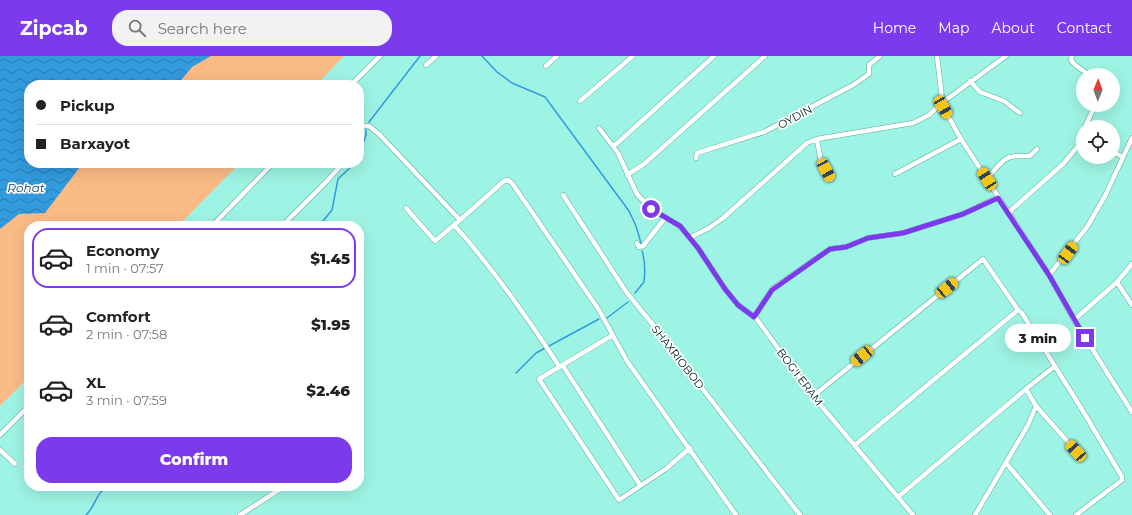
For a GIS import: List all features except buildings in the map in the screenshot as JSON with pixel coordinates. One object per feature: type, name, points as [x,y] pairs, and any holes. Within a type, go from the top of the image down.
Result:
[{"type":"street","points":[[355,80],[380,56]]},
{"type":"street","points":[[426,65],[436,56]]},
{"type":"street","points":[[546,66],[557,56]]},
{"type":"street","points":[[580,101],[633,56]]},
{"type":"street","points":[[614,146],[714,56]]},
{"type":"street","points":[[627,175],[644,164],[765,56]]},
{"type":"street","name":"OYDIN","points":[[696,158],[697,153],[764,132],[853,85],[869,74],[869,65],[880,56]]},
{"type":"street","points":[[937,56],[943,107],[998,198],[1049,275],[1074,320],[1132,412]]},
{"type":"street","points":[[689,238],[710,228],[807,143],[817,139],[913,123],[929,115],[970,81],[1006,56]]},
{"type":"street","points":[[1072,56],[1071,60],[1080,68]]},
{"type":"street","points":[[970,81],[980,92],[1004,101],[1020,113]]},
{"type":"street","points":[[364,126],[369,126],[379,134],[460,220]]},
{"type":"street","name":"BOG'I ERAM","points":[[599,128],[614,146],[637,194],[651,209],[680,226],[738,305],[754,317],[813,396],[913,515]]},
{"type":"street","points":[[1049,275],[1087,227],[1105,196],[1132,138]]},
{"type":"street","points":[[817,139],[821,162],[831,180]]},
{"type":"street","points":[[895,174],[961,139]]},
{"type":"street","points":[[1008,213],[1063,164],[1076,148]]},
{"type":"street","points":[[987,179],[1003,159],[1012,155],[1030,156],[1038,149]]},
{"type":"street","points":[[217,221],[269,168]]},
{"type":"street","points":[[287,221],[339,168]]},
{"type":"street","points":[[406,208],[435,241],[504,181],[511,182],[599,310],[627,361],[736,515]]},
{"type":"street","name":"SHAXRIOBOD","points":[[563,195],[627,293],[800,515]]},
{"type":"street","points":[[754,317],[772,290],[830,249],[846,247],[868,238],[903,233],[963,214],[998,198]]},
{"type":"street","points":[[637,243],[639,247],[643,246],[665,218]]},
{"type":"street","points":[[454,225],[470,243],[561,366],[640,485]]},
{"type":"street","points":[[813,396],[983,259],[1018,310],[1022,313],[1122,477],[1122,480],[1076,515]]},
{"type":"street","points":[[1074,320],[1117,282],[1132,264]]},
{"type":"street","points":[[1117,282],[1132,305]]},
{"type":"street","points":[[855,445],[1018,310]]},
{"type":"street","points":[[613,335],[539,379],[619,500],[690,448]]},
{"type":"street","points":[[898,497],[1055,366]]},
{"type":"street","points":[[1026,389],[1036,406],[1076,451]]},
{"type":"street","points":[[975,515],[1028,425],[1036,406]]},
{"type":"street","points":[[0,435],[24,411]]},
{"type":"street","points":[[0,450],[15,464]]},
{"type":"street","points":[[1006,462],[1050,515]]},
{"type":"street","points":[[240,515],[277,491]]},
{"type":"shaded area","points":[[0,56],[344,56],[321,80],[24,80],[24,168],[235,168],[183,221],[24,221],[24,382],[0,406]]},
{"type":"water","name":"Rohat","points":[[0,56],[211,56],[192,67],[181,80],[24,80],[24,168],[79,168],[45,213],[19,214],[0,229]]},
{"type":"waterway","points":[[369,122],[420,56]]},
{"type":"waterway","points":[[482,56],[497,72],[512,83],[545,97],[629,211],[636,226],[641,243]]},
{"type":"waterway","points":[[364,141],[366,130]]},
{"type":"waterway","points":[[323,221],[332,210],[338,179],[350,168]]},
{"type":"waterway","points":[[635,293],[644,282],[644,258],[642,251]]},
{"type":"waterway","points":[[607,318],[628,302]]},
{"type":"waterway","points":[[516,373],[536,353],[599,319]]},
{"type":"waterway","points":[[86,515],[102,491]]},
{"type":"route","points":[[651,209],[680,226],[698,248],[725,289],[738,305],[754,317],[772,290],[802,267],[830,249],[846,247],[868,238],[903,233],[963,214],[998,198],[1049,275],[1085,338]]}]
